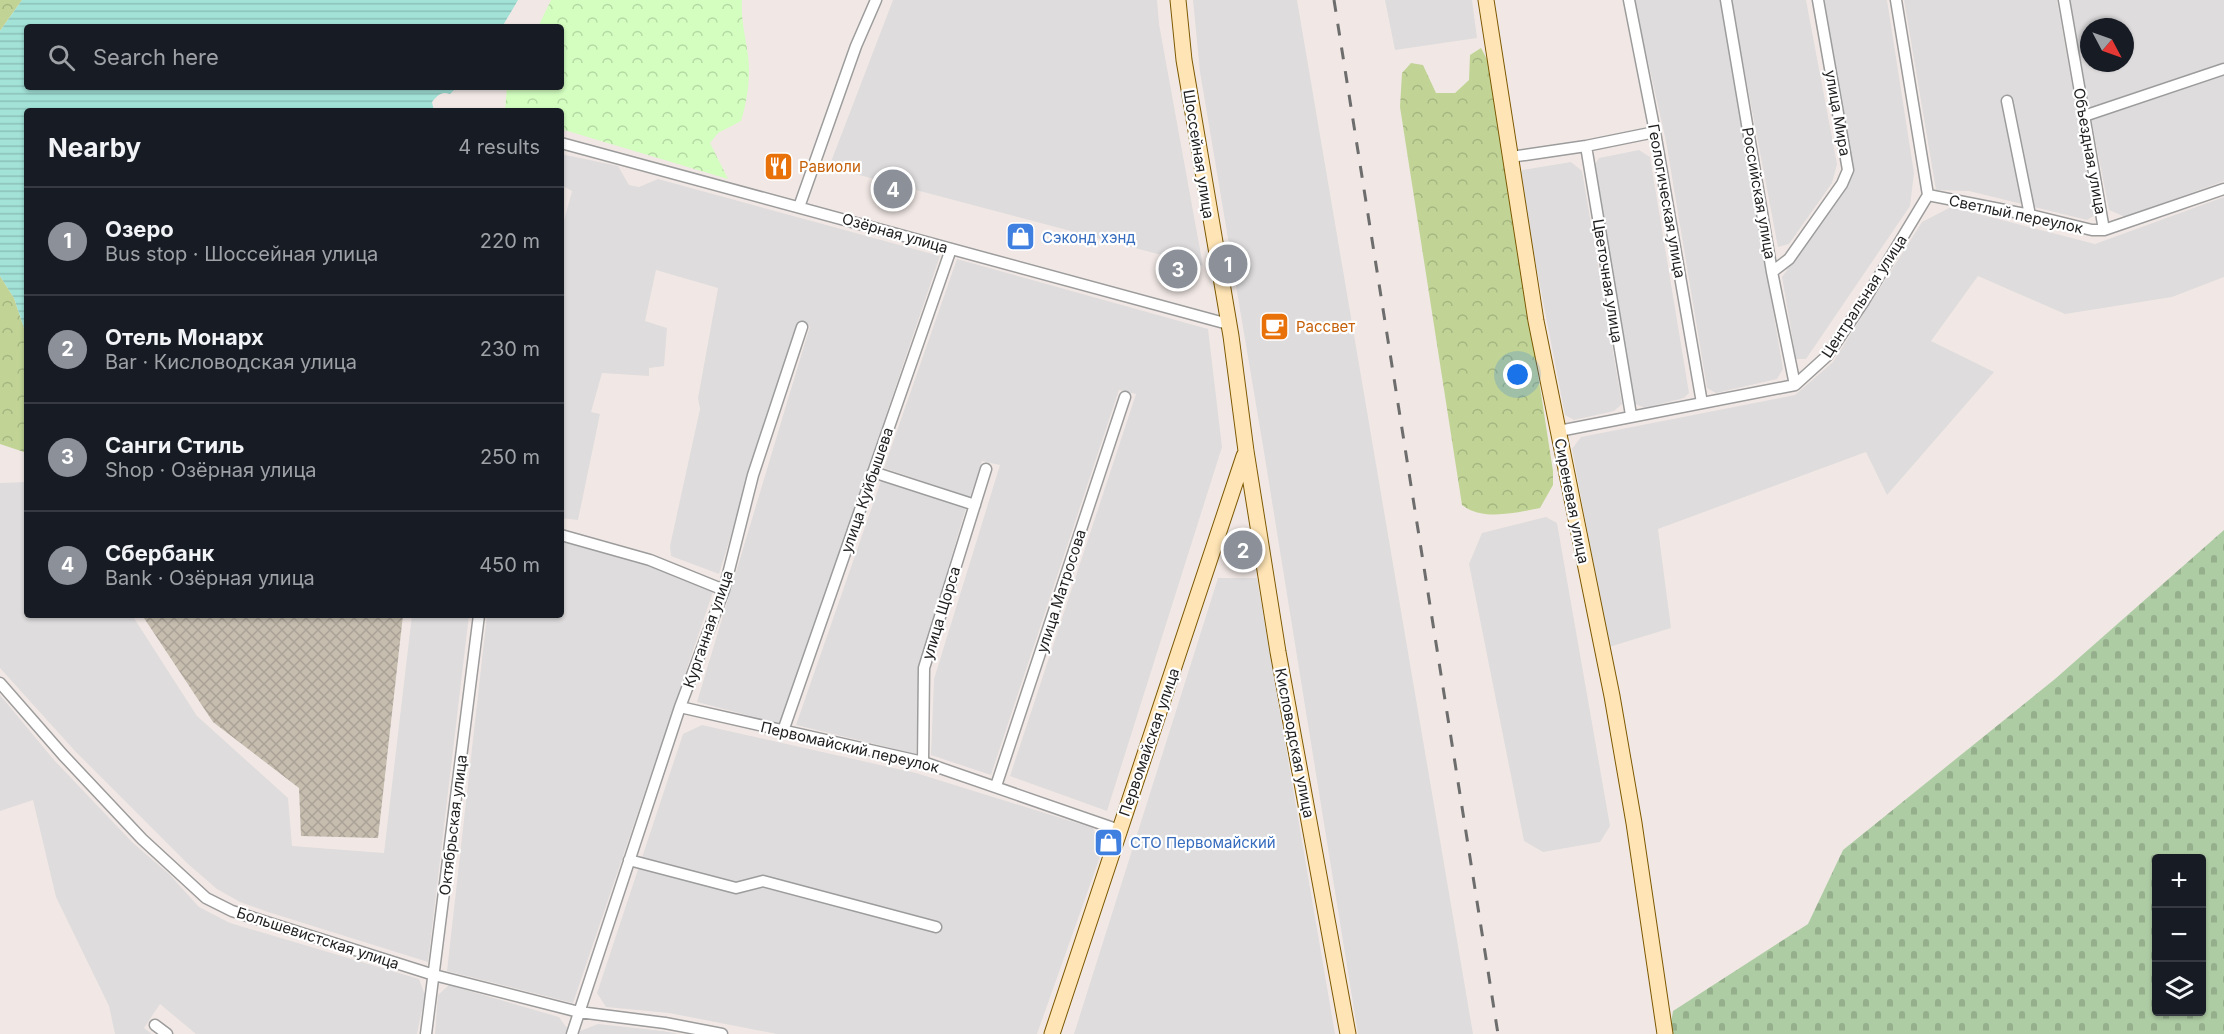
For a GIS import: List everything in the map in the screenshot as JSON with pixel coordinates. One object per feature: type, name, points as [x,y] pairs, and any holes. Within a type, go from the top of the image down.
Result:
[{"type":"street","points":[[799,207],[856,46],[876,0]]},
{"type":"street","name":"Шоссейная улица","points":[[1178,0],[1184,60],[1228,324],[1246,451]]},
{"type":"street","name":"Сиреневая улица","points":[[1486,0],[1536,321],[1612,696],[1634,823],[1665,1034]]},
{"type":"street","name":"Геологическая улица","points":[[1629,0],[1655,132],[1702,403]]},
{"type":"street","name":"Российская улица","points":[[1726,0],[1772,272],[1795,385]]},
{"type":"street","name":"улица Мира","points":[[1772,272],[1789,259],[1842,184],[1848,170],[1818,0]]},
{"type":"street","name":"Объездная улица","points":[[2064,0],[2103,230]]},
{"type":"street","points":[[1899,1],[1928,195]]},
{"type":"street","points":[[2084,116],[2224,69]]},
{"type":"street","points":[[2007,101],[2030,215]]},
{"type":"street","points":[[1511,157],[1586,146],[1655,132]]},
{"type":"street","name":"Озёрная улица","points":[[564,144],[1228,324]]},
{"type":"street","name":"Цветочная улица","points":[[1586,146],[1631,416]]},
{"type":"street","points":[[2103,230],[2224,189]]},
{"type":"street","name":"Светлый переулок","points":[[1928,195],[2030,215],[2091,230],[2103,230]]},
{"type":"street","name":"Центральная улица","points":[[1795,385],[1827,356],[1864,301],[1928,195]]},
{"type":"street","name":"улица Куйбышева","points":[[783,731],[951,249]]},
{"type":"street","name":"Курганная улица","points":[[572,1034],[680,707],[724,590],[753,476],[802,327]]},
{"type":"street","points":[[1559,431],[1795,385]]},
{"type":"street","name":"улица Матросова","points":[[996,786],[1125,397]]},
{"type":"street","name":"Первомайская улица","points":[[1052,1034],[1246,451]]},
{"type":"street","name":"Кисловодская улица","points":[[1246,451],[1278,652],[1348,1034]]},
{"type":"street","name":"улица Щорса","points":[[923,762],[924,668],[986,469]]},
{"type":"street","points":[[873,472],[975,505]]},
{"type":"street","points":[[564,536],[650,560],[724,590]]},
{"type":"street","name":"Октябрьская улица","points":[[426,1034],[479,618]]},
{"type":"street","name":"Большевистская улица","points":[[0,683],[63,755],[142,838],[206,898],[232,911],[434,975],[579,1012],[665,1023],[722,1034]]},
{"type":"street","name":"Первомайский переулок","points":[[680,707],[923,762],[1119,830]]},
{"type":"street","points":[[629,860],[736,888],[764,881],[936,927]]},
{"type":"street","points":[[155,1025],[167,1034]]},
{"type":"shaded area","points":[[893,0],[1157,0],[1159,24],[1203,266],[829,167]]},
{"type":"shaded area","points":[[1193,0],[1297,0],[1473,1034],[1358,1034],[1200,72]]},
{"type":"shaded area","points":[[1385,0],[1472,0],[1477,38],[1395,50]]},
{"type":"shaded area","points":[[1634,0],[1720,0],[1783,369],[1777,379],[1716,393],[1707,388],[1666,141]]},
{"type":"shaded area","points":[[1731,0],[1806,0],[1837,164],[1832,183],[1789,244],[1778,247]]},
{"type":"shaded area","points":[[1817,0],[1887,0],[1914,173],[1910,206],[1806,359],[1796,359],[1782,277],[1844,191],[1849,168]]},
{"type":"shaded area","points":[[1904,0],[2057,0],[2095,215],[2087,220],[1969,191],[1936,190]]},
{"type":"shaded area","points":[[2068,0],[2224,0],[2224,181],[2125,217],[2109,210],[2082,72],[2134,72],[2134,18],[2080,18],[2080,61]]},
{"type":"shaded area","points":[[1639,150],[1650,157],[1689,393],[1684,398],[1645,408],[1635,404],[1593,167],[1599,158]]},
{"type":"shaded area","points":[[564,155],[618,166],[629,185],[639,187],[658,179],[940,256],[781,724],[697,702],[810,326],[797,324],[719,574],[671,556],[670,546],[700,409],[698,398],[718,288],[656,270],[645,321],[667,328],[664,366],[649,368],[649,376],[602,373],[591,412],[600,414],[578,520],[564,518],[564,221],[572,191],[564,187]]},
{"type":"shaded area","points":[[1571,162],[1582,171],[1622,404],[1614,411],[1574,420],[1565,415],[1519,177],[1522,170]]},
{"type":"shaded area","points":[[2224,197],[2224,277],[2172,297],[2065,314],[1978,276],[1931,341],[1994,372],[1887,495],[1866,452],[1658,529],[1671,628],[1609,647],[1572,449],[1581,437],[1795,395],[1833,362],[1922,222],[1951,207],[2095,244]]},
{"type":"shaded area","points":[[957,259],[1208,329],[1222,447],[1107,811],[1010,776],[1136,394],[1119,390],[991,775],[931,755],[934,679],[1000,465],[982,461],[970,497],[884,468]]},
{"type":"shaded area","points":[[881,481],[966,508],[919,666],[916,754],[796,725]]},
{"type":"shaded area","points":[[24,482],[24,618],[134,618],[197,716],[288,798],[292,846],[384,853],[412,618],[469,618],[428,962],[268,912],[240,902],[217,889],[188,864],[75,751],[0,668],[0,483]]},
{"type":"shaded area","points":[[1546,517],[1557,523],[1610,826],[1600,842],[1543,852],[1524,841],[1469,564],[1482,533]]},
{"type":"shaded area","points":[[564,542],[648,564],[713,592],[573,1003],[447,971],[487,618],[564,618]]},
{"type":"shaded area","points":[[1218,578],[1257,578],[1335,1034],[1074,1034]]},
{"type":"shaded area","points":[[144,618],[403,618],[378,838],[301,836],[299,788],[213,722]]},
{"type":"shaded area","points":[[0,695],[54,760],[133,843],[169,874],[199,907],[230,923],[419,979],[425,995],[417,1034],[196,1034],[160,1004],[144,1028],[152,1034],[115,1034],[109,1006],[56,897],[33,800],[0,811]]},
{"type":"shaded area","points":[[702,725],[916,773],[1093,828],[1102,851],[1037,1034],[777,1034],[669,1013],[606,1007],[597,993],[683,734]]},
{"type":"shaded area","points":[[449,985],[559,1017],[567,1028],[565,1034],[435,1034],[438,995]]},
{"type":"shaded area","points":[[598,1024],[679,1034],[579,1034],[580,1031]]},
{"type":"green space","points":[[0,0],[22,0],[0,31]]},
{"type":"green space","points":[[551,0],[742,0],[749,70],[744,109],[741,121],[718,133],[710,143],[728,179],[564,130],[564,108],[505,108],[507,90],[564,90],[564,24],[539,24]]},
{"type":"green space","points":[[1481,48],[1490,65],[1553,471],[1553,485],[1540,508],[1500,514],[1479,513],[1462,505],[1400,107],[1402,73],[1411,63],[1423,65],[1436,93],[1455,93],[1469,80],[1470,55]]},
{"type":"green space","points":[[0,276],[14,298],[24,328],[24,452],[0,444]]},
{"type":"green space","points":[[2224,530],[2224,1034],[1669,1034],[1673,1011],[1808,924],[1843,850],[2055,679]]},
{"type":"water","points":[[22,0],[518,0],[504,24],[24,24],[24,90],[454,90],[450,94],[442,93],[436,97],[432,102],[433,108],[24,108],[24,328],[14,298],[0,276],[0,31]]},
{"type":"railway","points":[[1334,0],[1498,1034]]},
{"type":"place","name":"Равиоли","points":[[778,166]]},
{"type":"place","name":"Сбербанк","points":[[893,189]]},
{"type":"place","name":"Сэконд хэнд","points":[[1021,237]]},
{"type":"place","name":"Озеро","points":[[1228,264]]},
{"type":"place","name":"Санги Стиль","points":[[1178,269]]},
{"type":"place","name":"Рассвет","points":[[1275,326]]},
{"type":"place","name":"Отель Монарх","points":[[1243,550]]},
{"type":"place","name":"СТО Первомайский","points":[[1109,842]]}]
